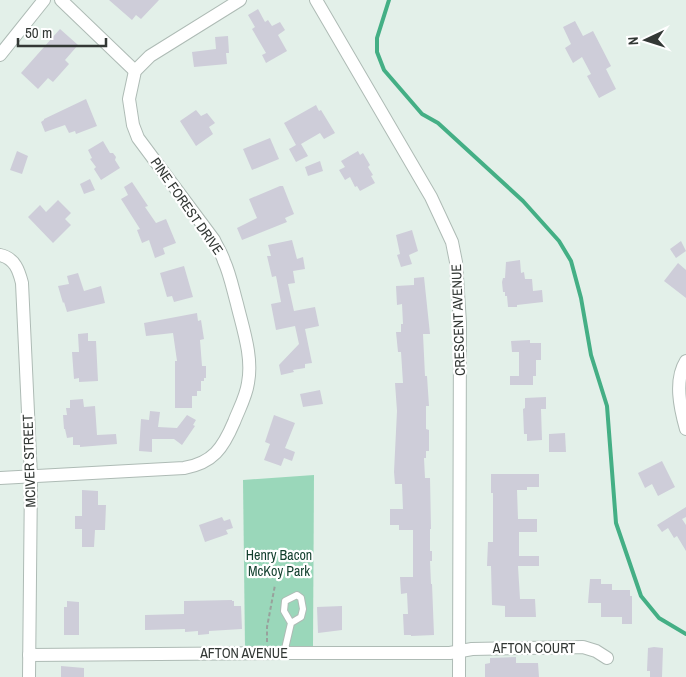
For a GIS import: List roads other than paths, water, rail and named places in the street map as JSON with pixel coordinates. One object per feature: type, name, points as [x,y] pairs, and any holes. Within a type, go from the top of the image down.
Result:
[{"type":"street","points":[[0,55],[44,0]]},
{"type":"street","points":[[61,0],[135,71],[156,52],[240,0]]},
{"type":"street","name":"CRESCENT AVENUE","points":[[316,0],[431,197],[452,242],[456,262],[460,323],[459,677]]},
{"type":"street","name":"PINE FOREST DRIVE","points":[[0,478],[174,469],[203,463],[214,456],[226,441],[246,393],[249,381],[247,345],[230,275],[214,240],[135,132],[129,100],[135,71]]},
{"type":"street","name":"MCIVER STREET","points":[[0,255],[12,261],[18,269],[22,283],[30,477],[29,677]]},
{"type":"street","points":[[686,361],[681,368],[679,379],[680,400],[686,428]]},
{"type":"street","name":"AFTON COURT","points":[[459,652],[472,648],[583,647],[596,651],[607,658]]},
{"type":"street","name":"AFTON AVENUE","points":[[29,655],[459,652]]},
{"type":"lane","points":[[284,652],[292,623]]},
{"type":"waterway","points":[[389,0],[377,38],[377,52],[384,70],[422,114],[438,123],[523,201],[559,241],[571,261],[581,298],[591,355],[607,406],[616,523],[641,596],[659,618],[686,634]]},
{"type":"park label","name":"Henry Bacon McKoy Park","points":[[279,564]]}]
